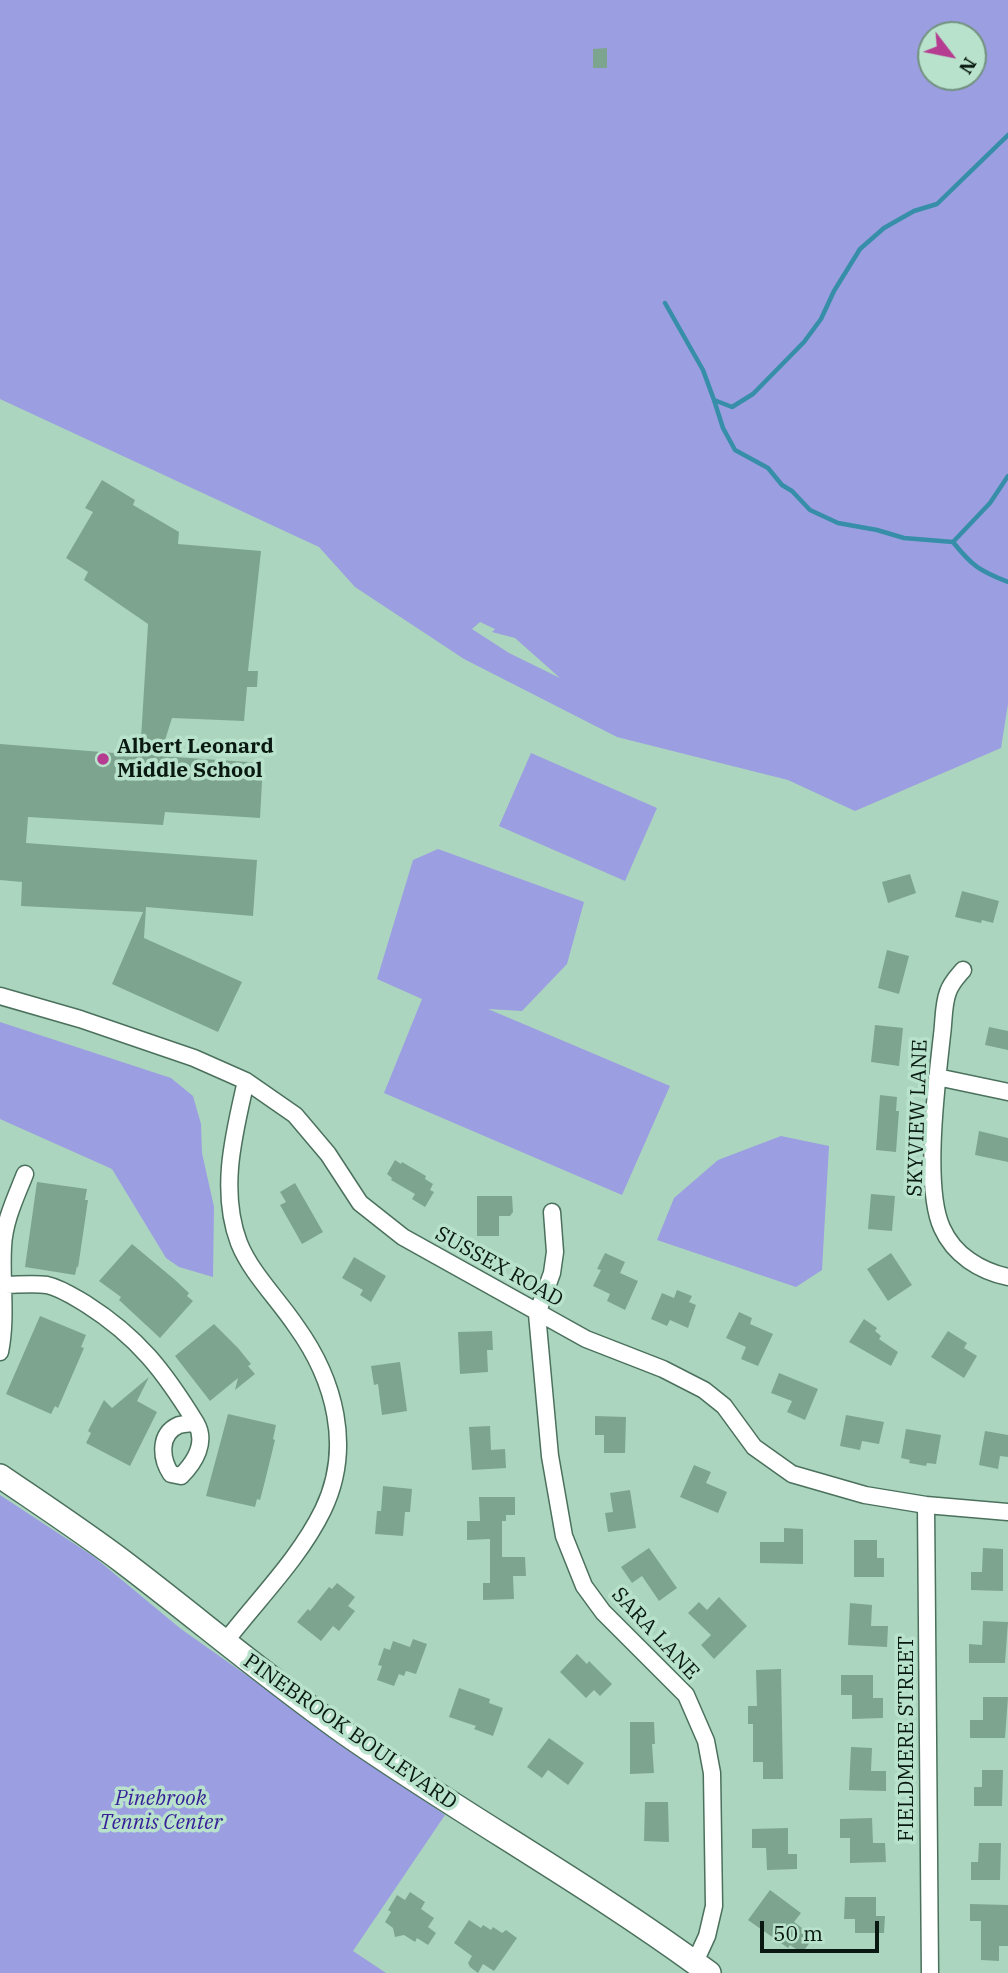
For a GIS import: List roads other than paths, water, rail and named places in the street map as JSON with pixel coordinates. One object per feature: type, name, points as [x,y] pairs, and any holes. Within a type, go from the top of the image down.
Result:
[{"type":"street","name":"SKYVIEW LANE","points":[[963,970],[947,994],[937,1077],[934,1202],[940,1225],[948,1241],[970,1261],[994,1274],[1008,1277]]},
{"type":"street","name":"SUSSEX ROAD","points":[[0,996],[194,1058],[246,1081],[295,1115],[327,1154],[360,1203],[384,1224],[537,1314],[586,1339],[663,1369],[704,1390],[724,1406],[754,1447],[792,1474],[864,1495],[926,1505],[1008,1512]]},
{"type":"street","points":[[937,1077],[1008,1092]]},
{"type":"street","points":[[225,1642],[301,1548],[323,1510],[335,1478],[338,1453],[337,1423],[332,1396],[319,1362],[240,1245],[230,1209],[229,1175],[235,1130],[246,1081]]},
{"type":"street","points":[[0,1352],[4,1322],[2,1245],[9,1215],[25,1174]]},
{"type":"street","name":"SARA LANE","points":[[552,1212],[555,1252],[552,1273],[537,1314],[550,1456],[564,1536],[584,1586],[603,1612],[686,1695],[706,1741],[712,1773],[714,1906],[702,1968]]},
{"type":"street","points":[[3,1285],[47,1285],[67,1293],[115,1323],[140,1345],[169,1380],[196,1423]]},
{"type":"street","name":"PINEBROOK BOULEVARD","points":[[0,1476],[121,1560],[316,1713],[421,1785],[625,1914],[702,1968]]},
{"type":"street","name":"FIELDMERE STREET","points":[[926,1505],[930,1973]]},
{"type":"waterway","points":[[665,303],[703,370],[714,400],[732,407],[753,394],[804,342],[821,319],[834,291],[860,249],[884,228],[914,211],[937,204],[1008,135]]},
{"type":"waterway","points":[[714,400],[723,428],[735,450],[768,468],[782,485],[792,491],[810,510],[838,523],[904,538],[953,542],[990,503],[1008,476]]},
{"type":"waterway","points":[[953,542],[977,567],[1008,582]]},
{"type":"place","name":"Albert Leonard Middle School","points":[[103,759]]},
{"type":"park label","name":"Pinebrook Tennis Center","points":[[161,1811]]}]
